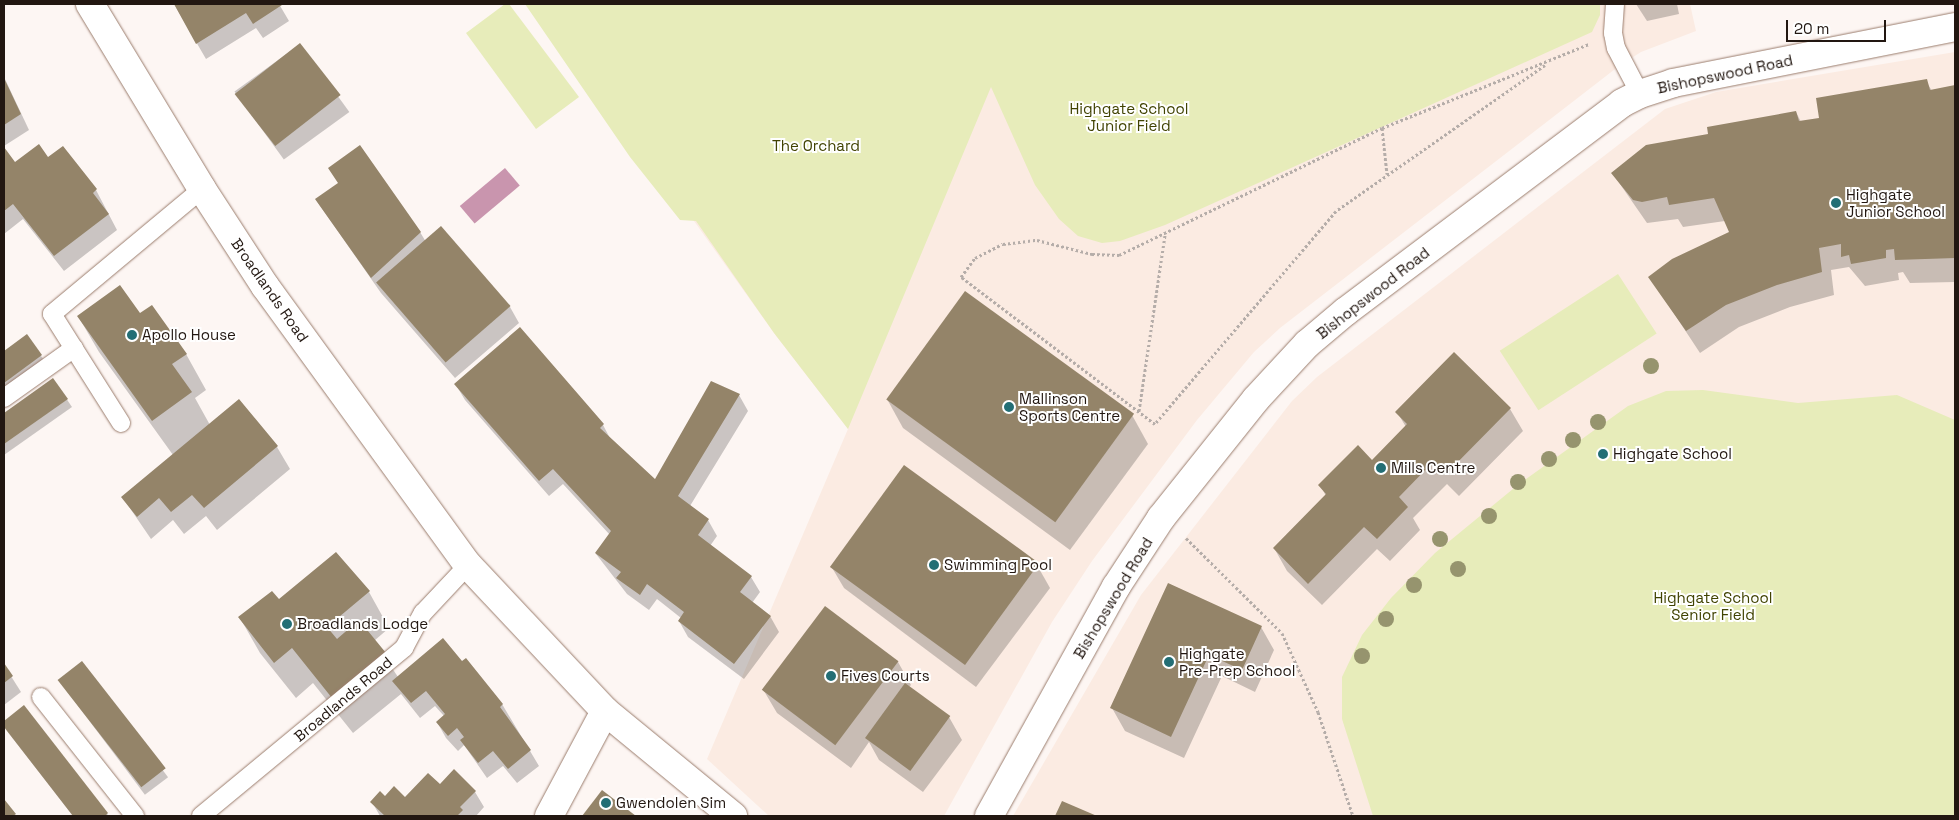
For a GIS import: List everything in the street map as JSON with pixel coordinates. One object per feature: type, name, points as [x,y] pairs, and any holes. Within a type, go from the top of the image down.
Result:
[{"type":"street","name":"Broadlands Road","points":[[90,4],[202,189],[265,286],[468,566],[605,711],[733,816]]},
{"type":"street","name":"Bishopswood Road","points":[[990,816],[1116,588],[1161,518],[1256,399],[1307,344],[1622,103],[1640,94],[1681,81],[1955,27]]},
{"type":"street","points":[[549,816],[605,711]]},
{"type":"lane","points":[[1615,4],[1613,33],[1616,48],[1640,94]]},
{"type":"lane","points":[[121,423],[52,314],[202,189]]},
{"type":"lane","points":[[4,398],[74,348]]},
{"type":"lane","name":"Broadlands Road","points":[[201,816],[404,648],[423,613],[468,566]]},
{"type":"lane","points":[[41,697],[135,816]]},
{"type":"path","points":[[1545,64],[1336,211],[1155,424],[961,277],[975,258],[1003,244],[1037,240],[1092,254],[1119,255],[1382,128],[1545,64],[1613,33]]},
{"type":"path","points":[[1382,128],[1388,174]]},
{"type":"path","points":[[1139,412],[1165,234]]},
{"type":"path","points":[[1161,518],[1186,538],[1282,633],[1318,712],[1353,816]]},
{"type":"shaded area","points":[[539,4],[1690,4],[1696,31],[1641,52],[1619,66],[1280,328],[1254,352],[1197,420],[1092,561],[1052,622],[944,816],[769,816],[707,759],[848,429],[774,333]]},
{"type":"shaded area","name":"Highgate School","points":[[1955,52],[1955,816],[1013,816],[1141,595],[1292,401],[1317,377],[1665,109],[1716,92]]},
{"type":"shaded area","points":[[505,168],[520,186],[475,224],[460,206]]},
{"type":"green space","points":[[505,4],[509,4],[579,97],[536,129],[466,33]]},
{"type":"green space","points":[[525,4],[1600,4],[1600,15],[1592,32],[1165,225],[1120,241],[1102,243],[1078,236],[1059,219],[1035,185],[991,87],[848,429],[774,333],[696,221],[680,220],[630,157]]},
{"type":"green space","points":[[1618,274],[1657,334],[1538,410],[1500,351]]},
{"type":"green space","name":"Highgate School Senior Field","points":[[1703,390],[1798,403],[1897,395],[1955,420],[1955,816],[1373,816],[1342,719],[1342,677],[1362,635],[1391,598],[1435,553],[1519,484],[1628,406],[1666,391]]},
{"type":"building","points":[[174,4],[282,5],[253,24],[246,13],[196,44]]},
{"type":"building","points":[[300,43],[341,95],[275,146],[235,94]]},
{"type":"building","points":[[4,78],[21,114],[4,125]]},
{"type":"building","name":"Highgate Junior School","points":[[1927,79],[1930,90],[1955,85],[1955,258],[1895,260],[1894,249],[1886,250],[1886,258],[1851,264],[1849,255],[1841,257],[1841,244],[1819,248],[1822,272],[1777,285],[1726,305],[1686,331],[1648,277],[1672,259],[1729,232],[1714,198],[1669,205],[1667,197],[1642,202],[1633,200],[1611,173],[1646,145],[1708,134],[1707,127],[1796,111],[1799,121],[1819,118],[1816,98]]},
{"type":"building","points":[[39,144],[48,157],[63,146],[97,189],[93,193],[109,214],[54,256],[13,204],[4,211],[4,147],[15,162]]},
{"type":"building","points":[[360,145],[421,232],[371,278],[315,199],[338,183],[328,168]]},
{"type":"building","points":[[441,226],[511,306],[446,362],[376,282]]},
{"type":"building","name":"Apollo House","points":[[120,285],[140,313],[152,305],[187,354],[172,364],[192,392],[152,421],[77,316]]},
{"type":"building","name":"Mallinson Sports Centre","points":[[965,291],[1134,414],[1055,522],[886,399]]},
{"type":"building","points":[[520,327],[604,424],[600,428],[655,479],[711,381],[740,394],[678,496],[709,519],[698,535],[752,576],[740,592],[771,616],[734,664],[678,621],[684,612],[647,584],[640,595],[616,578],[621,572],[595,553],[611,531],[553,469],[539,481],[454,384]]},
{"type":"building","points":[[27,334],[42,355],[4,383],[4,351]]},
{"type":"building","name":"Mills Centre","points":[[1454,352],[1511,408],[1446,474],[1433,462],[1399,497],[1408,507],[1377,539],[1364,527],[1308,584],[1273,548],[1326,494],[1318,485],[1358,445],[1372,460],[1407,424],[1395,412]]},
{"type":"building","points":[[53,378],[68,399],[4,444],[4,413]]},
{"type":"building","points":[[239,399],[278,446],[204,508],[192,495],[171,512],[159,498],[137,517],[121,497]]},
{"type":"building","name":"Swimming Pool","points":[[904,465],[1039,563],[965,665],[830,567]]},
{"type":"building","name":"Broadlands Lodge","points":[[336,552],[370,591],[327,627],[337,639],[359,620],[386,653],[332,698],[292,648],[274,663],[238,617],[272,591],[279,599]]},
{"type":"building","name":"Highgate Pre-Prep School","points":[[1168,583],[1262,626],[1242,670],[1209,655],[1171,737],[1110,708]]},
{"type":"building","name":"Fives Courts","points":[[825,606],[898,661],[835,745],[762,690]]},
{"type":"building","points":[[443,638],[462,661],[466,658],[503,704],[500,707],[531,750],[508,769],[493,751],[478,763],[460,740],[464,737],[457,728],[448,736],[436,722],[445,714],[426,691],[411,703],[392,681]]},
{"type":"building","points":[[82,661],[166,768],[141,787],[58,680]]},
{"type":"building","points":[[4,663],[13,676],[4,683]]},
{"type":"building","points":[[905,683],[950,716],[910,771],[865,738]]},
{"type":"building","points":[[24,705],[108,813],[105,816],[73,816],[4,727],[4,721]]},
{"type":"building","points":[[454,769],[476,791],[460,807],[463,810],[457,816],[385,816],[370,802],[380,791],[385,796],[394,786],[405,797],[428,773],[440,784]]},
{"type":"building","name":"Gwendolen Sim","points":[[602,790],[636,816],[582,816]]},
{"type":"building","points":[[4,799],[16,814],[13,816],[4,816]]},
{"type":"building","points":[[1062,801],[1097,816],[1055,816]]},
{"type":"place","name":"Highgate Junior School","points":[[1836,203]]},
{"type":"place","name":"Apollo House","points":[[132,335]]},
{"type":"place","name":"Mallinson Sports Centre","points":[[1009,407]]},
{"type":"place","name":"Highgate School","points":[[1603,454]]},
{"type":"place","name":"Mills Centre","points":[[1381,468]]},
{"type":"place","name":"Swimming Pool","points":[[934,565]]},
{"type":"place","name":"Broadlands Lodge","points":[[287,624]]},
{"type":"place","name":"Highgate Pre-Prep School","points":[[1169,662]]},
{"type":"place","name":"Fives Courts","points":[[831,676]]},
{"type":"place","name":"Gwendolen Sim","points":[[606,803]]},
{"type":"park label","name":"Highgate School Junior Field","points":[[1129,116]]},
{"type":"park label","name":"The Orchard","points":[[816,146]]}]
